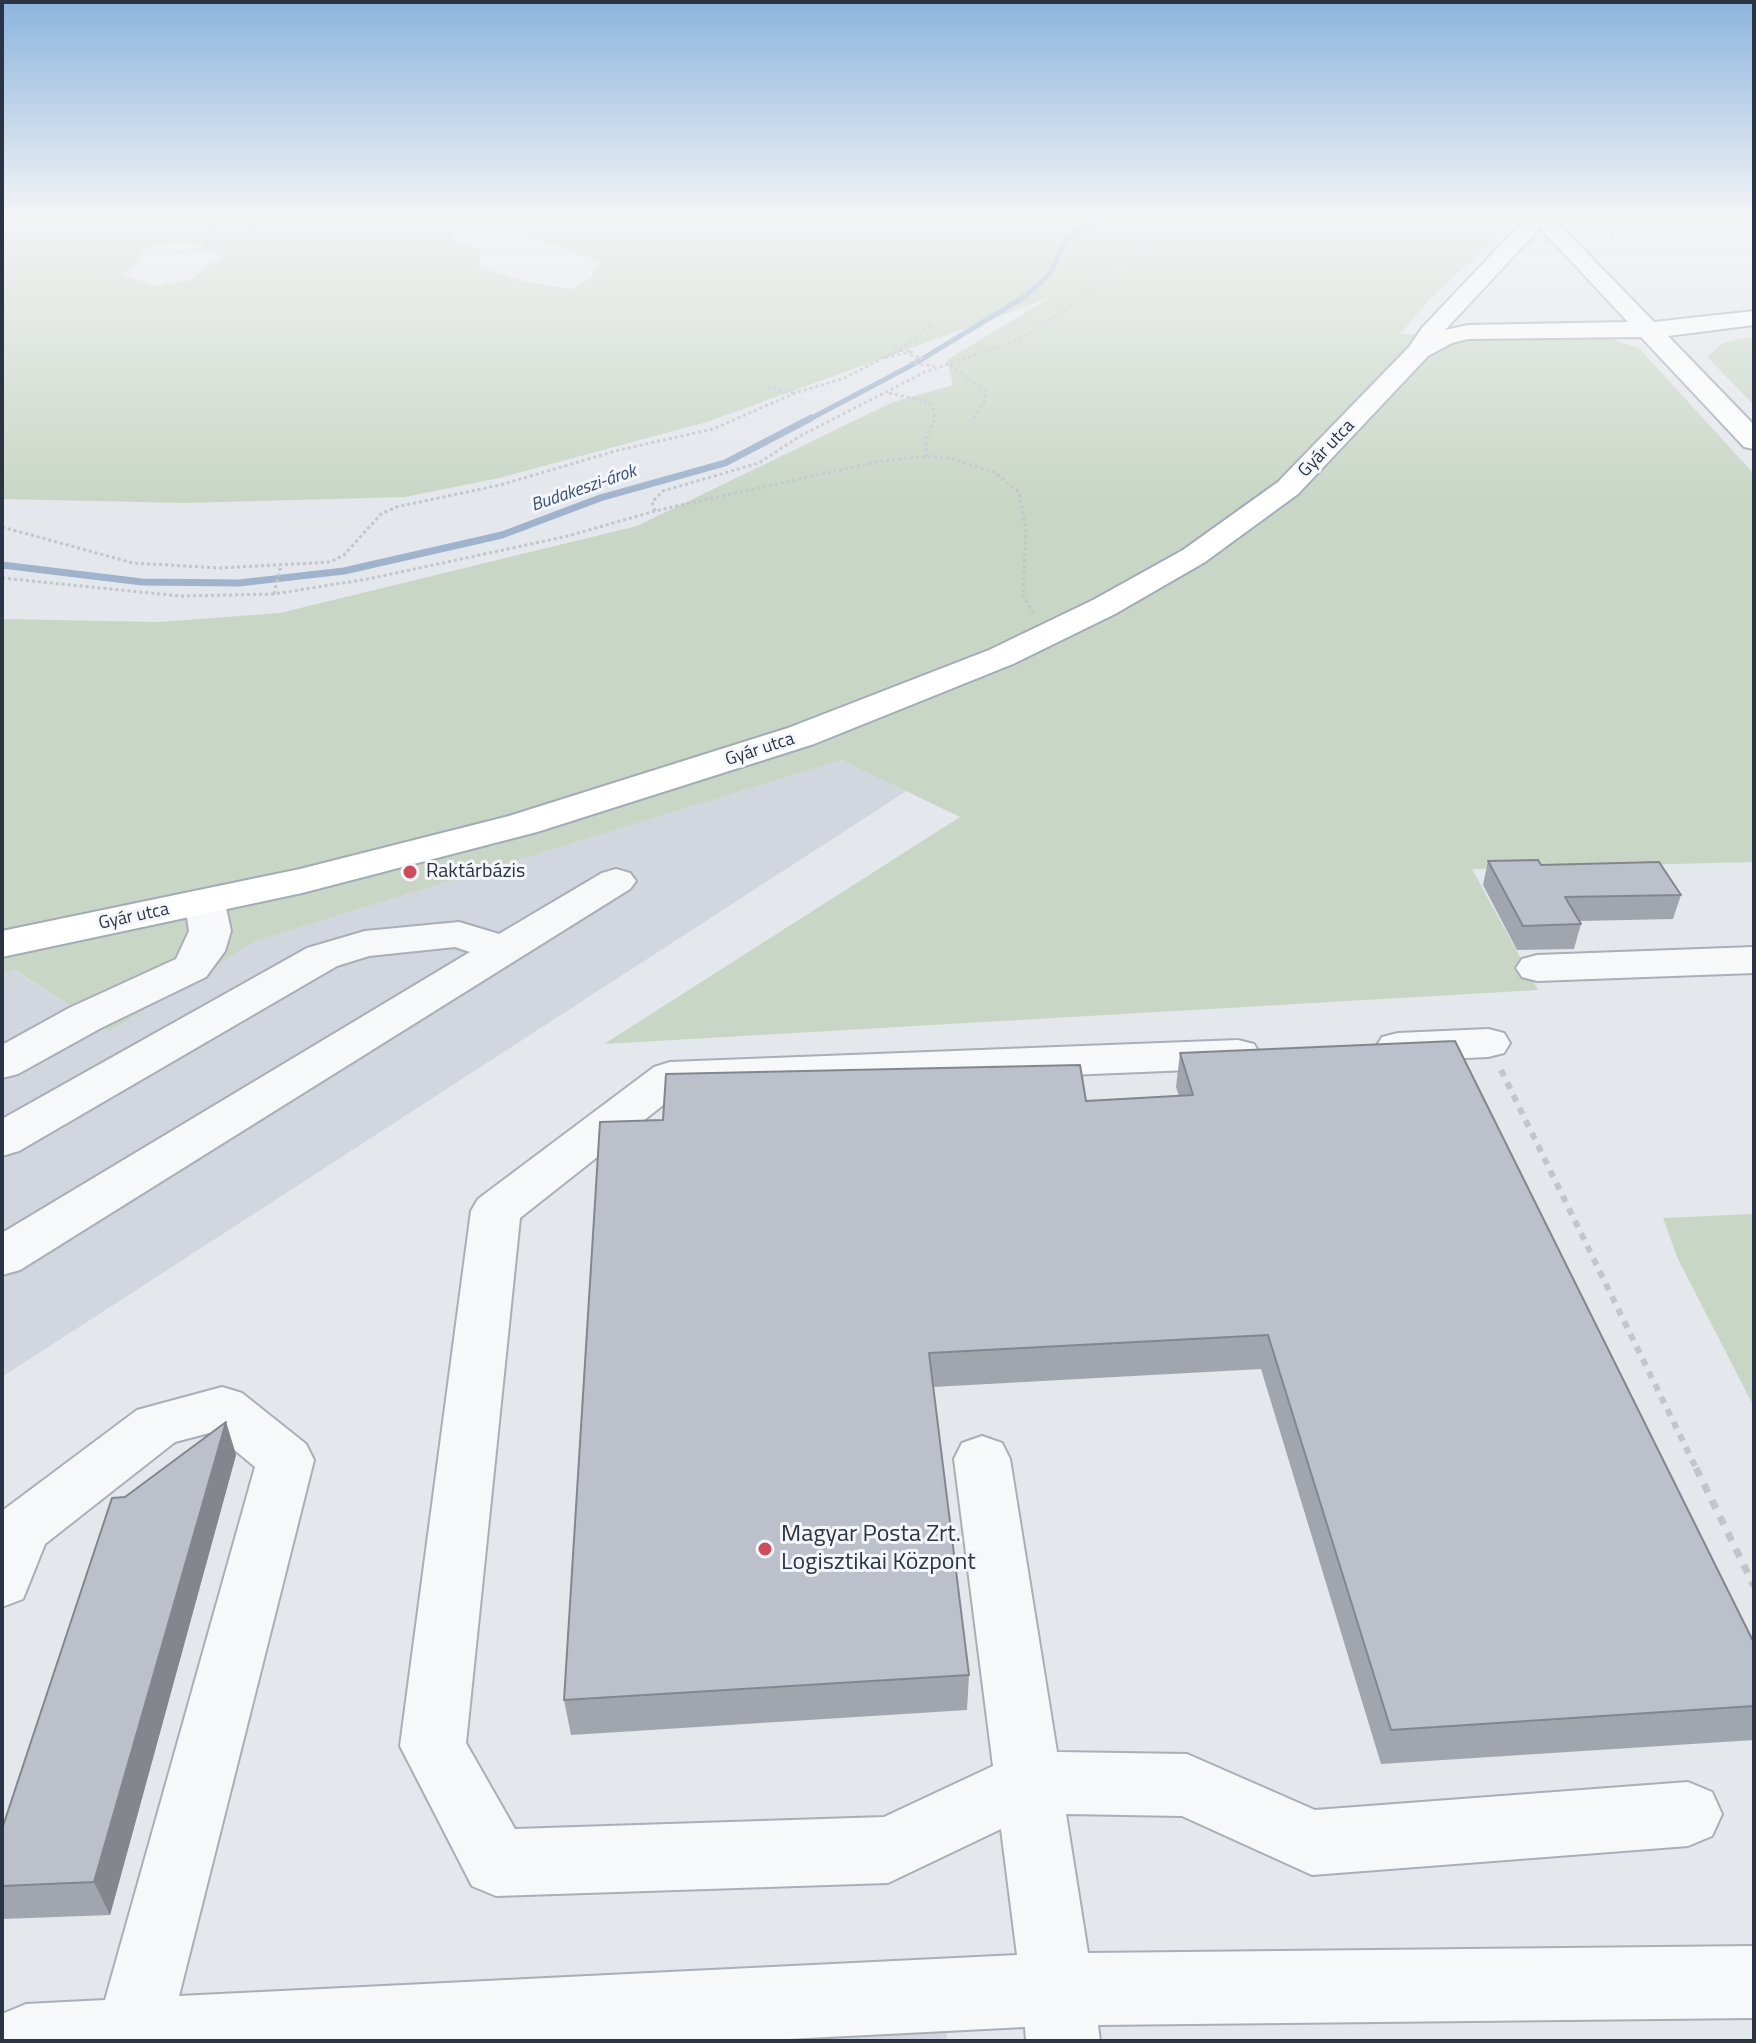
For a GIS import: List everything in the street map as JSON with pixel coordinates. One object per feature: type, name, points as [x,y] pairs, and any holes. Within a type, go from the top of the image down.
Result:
[{"type":"main road","points":[[1425,342],[1453,310]]},
{"type":"main road","points":[[1630,310],[1754,441]]},
{"type":"main road","points":[[1664,310],[1750,317]]},
{"type":"main road","points":[[1425,342],[1472,323],[1716,326],[1750,317]]},
{"type":"main road","points":[[1692,374],[1686,354],[1691,345],[1750,317]]},
{"type":"main road","name":"Gyár utca","points":[[2,944],[205,903],[417,853],[693,772],[873,711],[1056,631],[1147,583],[1248,519],[1320,458],[1425,342],[1468,332],[1584,331],[1643,325]]},
{"type":"main road","points":[[1584,331],[1613,334],[1669,351]]},
{"type":"lane","points":[[2,1257],[616,881]]},
{"type":"lane","points":[[2,1064],[85,1018],[191,968],[204,951],[210,931],[205,903]]},
{"type":"lane","points":[[11,1126],[322,957],[365,944],[459,934],[503,950]]},
{"type":"lane","points":[[1537,968],[1754,960]]},
{"type":"lane","points":[[1347,1049],[1488,1043]]},
{"type":"lane","points":[[1284,1052],[670,1077],[496,1211],[433,1746],[496,1863],[888,1850],[1028,1782],[1187,1785],[1312,1843],[1688,1814]]},
{"type":"lane","points":[[2,1581],[21,1530],[157,1425],[222,1408],[286,1460],[132,2036]]},
{"type":"lane","points":[[982,1459],[1060,2015]]},
{"type":"lane","points":[[26,2041],[1060,2015],[1754,1982]]},
{"type":"path","points":[[655,511],[652,502],[663,491],[759,463],[800,436],[939,367],[1020,339],[1067,310]]},
{"type":"path","points":[[2,527],[133,563],[220,568],[324,564],[340,558],[368,526],[396,507],[500,485],[640,445],[713,429],[795,393],[845,378],[900,350],[933,323]]},
{"type":"path","points":[[883,358],[912,352],[900,350]]},
{"type":"path","points":[[905,355],[922,358],[910,363],[939,367]]},
{"type":"path","points":[[949,365],[986,391],[984,404],[971,421]]},
{"type":"path","points":[[767,387],[795,393]]},
{"type":"path","points":[[888,393],[925,401],[933,407],[935,418],[926,437],[926,456]]},
{"type":"path","points":[[2,578],[180,596],[274,594],[354,582],[568,536],[655,511],[880,461],[926,456],[952,459],[994,472],[1019,492],[1026,530],[1023,596],[1028,608],[1056,631]]},
{"type":"path","points":[[274,594],[281,565]]},
{"type":"path","points":[[1488,1043],[1754,1586]]},
{"type":"shaded area","points":[[842,760],[908,790],[2,1377],[2,973],[14,970],[109,1032],[256,941]]},
{"type":"shaded area","points":[[946,2032],[947,2041],[775,2041]]},
{"type":"green space","points":[[2,310],[1015,310],[707,422],[499,478],[405,497],[185,503],[2,499]]},
{"type":"green space","points":[[1029,310],[1420,310],[1400,334],[1603,336],[1639,348],[1754,474],[1754,862],[1472,869],[1538,990],[604,1044],[960,817],[842,760],[256,941],[109,1032],[15,970],[2,973],[2,619],[159,622],[280,613],[637,526],[893,402],[953,385],[947,360]]},
{"type":"green space","points":[[1754,336],[1754,405],[1707,357],[1723,343]]},
{"type":"green space","points":[[1754,1214],[1754,1407],[1678,1259],[1663,1218]]},
{"type":"building","points":[[1538,860],[1541,865],[1659,862],[1681,895],[1565,897],[1581,924],[1523,926],[1488,861]]},
{"type":"building","name":"Magyar Posta Zrt. Logisztikai Központ","points":[[1455,1041],[1754,1643],[1754,1706],[1391,1730],[1268,1335],[929,1353],[969,1675],[564,1700],[600,1122],[663,1120],[666,1074],[1080,1065],[1086,1101],[1193,1095],[1180,1053]]},
{"type":"building","points":[[226,1422],[94,1882],[2,1886],[2,1829],[112,1498],[125,1497]]},
{"type":"waterway","name":"Budakeszi-árok","points":[[808,420],[914,364],[1002,310]]},
{"type":"waterway","name":"Budakeszi-árok","points":[[2,565],[142,582],[239,583],[344,571],[502,535],[600,498],[725,463],[811,418]]},
{"type":"place","name":"Raktárbázis","points":[[410,872]]},
{"type":"place","name":"Magyar Posta Zrt. Logisztikai Központ","points":[[765,1549]]}]
